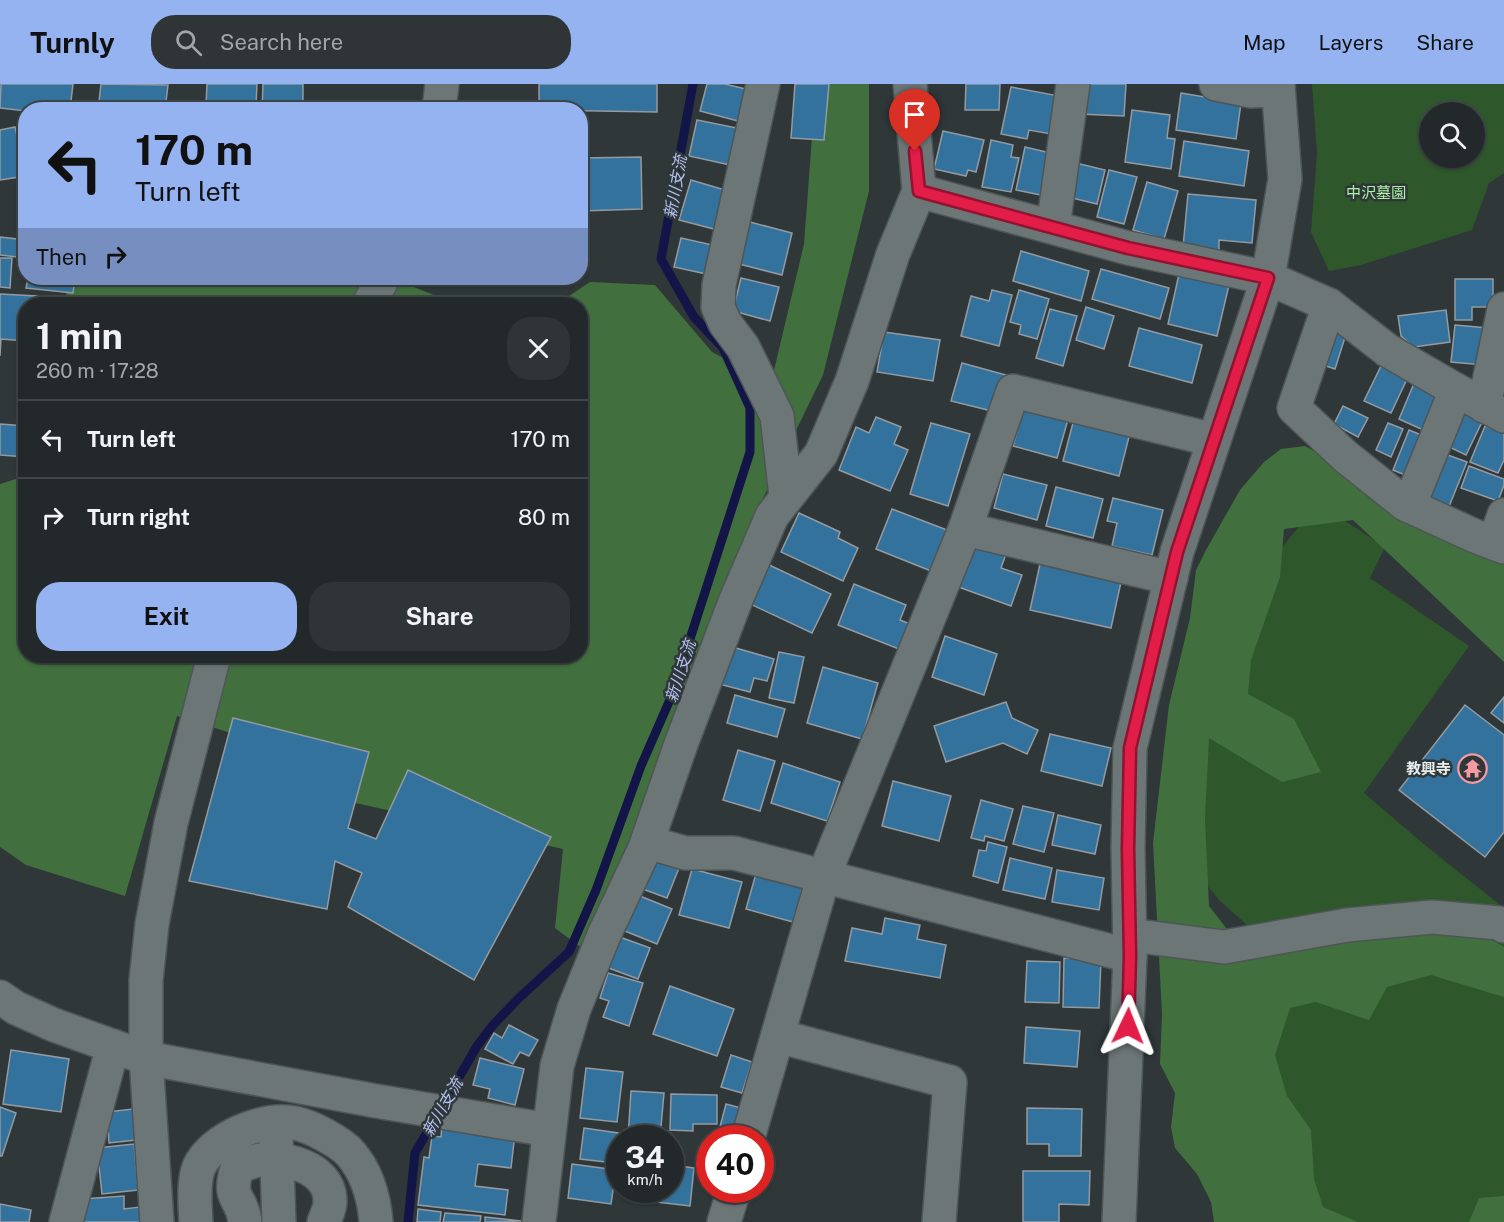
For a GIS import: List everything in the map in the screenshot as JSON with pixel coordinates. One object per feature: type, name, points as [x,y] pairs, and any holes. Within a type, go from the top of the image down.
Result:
[{"type":"street","points":[[440,102],[442,84]]},
{"type":"street","points":[[763,84],[719,285],[718,307],[725,323],[743,347],[777,416],[786,498]]},
{"type":"street","points":[[539,1222],[557,1066],[574,1009],[604,935],[647,842],[681,744],[735,602],[772,516],[821,454],[852,381],[893,254],[919,191],[910,84]]},
{"type":"street","points":[[1053,227],[1073,84]]},
{"type":"street","points":[[1119,1222],[1130,945],[1128,849],[1130,748],[1177,552],[1268,278],[1286,179],[1278,87],[1251,91],[1216,84]]},
{"type":"street","points":[[919,191],[1128,248],[1268,278],[1329,305],[1387,350],[1494,411],[1504,309]]},
{"type":"street","points":[[1329,305],[1294,408],[1345,456],[1409,506],[1501,535]]},
{"type":"street","points":[[1409,506],[1456,390]]},
{"type":"street","points":[[752,1125],[824,875],[965,529],[1013,391],[1214,440]]},
{"type":"street","points":[[965,529],[1171,578]]},
{"type":"street","points":[[157,1222],[146,1058],[147,980],[152,924],[171,823],[212,663]]},
{"type":"street","points":[[647,842],[685,853],[734,853],[1130,945],[1224,947],[1347,925],[1432,917],[1499,923],[1504,926]]},
{"type":"street","points":[[0,997],[16,1008],[54,1025],[146,1058],[549,1130]]},
{"type":"street","points":[[778,1036],[950,1082],[939,1222]]},
{"type":"street","points":[[66,1222],[112,1046]]},
{"type":"street","points":[[196,1222],[195,1193],[199,1167],[216,1146],[240,1131],[275,1123],[294,1122],[312,1129],[350,1152],[364,1172],[374,1199],[376,1222]]},
{"type":"street","points":[[275,1123],[279,1222]]},
{"type":"street","points":[[245,1222],[244,1213],[236,1201],[232,1186],[237,1168],[257,1160],[277,1159],[315,1171],[324,1183],[330,1200],[324,1222]]},
{"type":"street","points":[[724,1222],[730,1203]]},
{"type":"green space","points":[[816,84],[869,84],[869,191],[823,375],[753,519],[587,952],[555,928],[563,849],[324,796],[332,765],[177,716],[125,896],[26,865],[0,847],[0,484],[18,478],[18,663],[588,663],[588,297],[568,297],[590,282],[655,285],[712,352],[771,383],[804,244]]},
{"type":"green space","name":"中沢墓園","points":[[1312,84],[1504,84],[1504,173],[1489,183],[1472,230],[1361,265],[1329,271],[1311,232],[1317,153]]},
{"type":"green space","points":[[67,285],[409,285],[439,297],[66,297]]},
{"type":"green space","points":[[1305,446],[1504,557],[1504,662],[1353,520],[1284,529],[1280,577],[1251,660],[1248,694],[1294,719],[1321,772],[1282,782],[1209,738],[1205,818],[1209,906],[1248,956],[1427,928],[1488,938],[1504,947],[1504,997],[1431,975],[1387,987],[1369,1020],[1316,1002],[1290,1008],[1275,1055],[1287,1096],[1311,1130],[1314,1179],[1323,1207],[1358,1222],[1214,1222],[1211,1202],[1197,1174],[1175,1148],[1171,1127],[1175,1093],[1160,1064],[1162,1014],[1153,843],[1169,705],[1190,618],[1196,570],[1206,550],[1240,490],[1264,462],[1281,449]]},
{"type":"green space","points":[[1319,504],[1385,547],[1370,578],[1469,646],[1364,793],[1504,908],[1504,1222],[1311,1222],[1277,1137],[1272,947],[1220,901],[1194,869],[1186,776],[1240,603],[1291,536]]},
{"type":"green space","points":[[1504,1196],[1504,1222],[1469,1222],[1479,1198]]},
{"type":"building","points":[[1,84],[73,84],[71,102],[18,102],[18,110],[0,108]]},
{"type":"building","points":[[101,84],[168,85],[166,102],[99,102]]},
{"type":"building","points":[[207,84],[257,84],[256,102],[206,102]]},
{"type":"building","points":[[263,84],[303,84],[303,102],[262,102]]},
{"type":"building","points":[[539,84],[657,84],[657,112],[588,111],[588,102],[539,102]]},
{"type":"building","points":[[707,84],[725,84],[750,90],[742,122],[700,111]]},
{"type":"building","points":[[795,84],[829,84],[824,140],[791,138]]},
{"type":"building","points":[[966,84],[1000,84],[999,110],[965,110]]},
{"type":"building","points":[[1081,84],[1126,84],[1124,116],[1079,114]]},
{"type":"building","points":[[1011,87],[1059,96],[1051,134],[1029,130],[1027,139],[1001,134]]},
{"type":"building","points":[[1181,93],[1241,103],[1236,139],[1176,130]]},
{"type":"building","points":[[1132,110],[1170,115],[1167,138],[1175,139],[1171,169],[1125,162]]},
{"type":"building","points":[[697,120],[742,129],[735,166],[689,156]]},
{"type":"building","points":[[15,127],[18,136],[18,177],[0,180],[0,130]]},
{"type":"building","points":[[943,131],[984,140],[976,172],[968,170],[966,176],[934,169]]},
{"type":"building","points":[[991,140],[1013,145],[1011,157],[1019,158],[1011,192],[982,187]]},
{"type":"building","points":[[1184,141],[1249,151],[1244,186],[1179,176]]},
{"type":"building","points":[[1025,147],[1055,154],[1046,196],[1016,190]]},
{"type":"building","points":[[641,157],[642,209],[588,211],[588,158]]},
{"type":"building","points":[[1076,163],[1105,170],[1097,204],[1068,197]]},
{"type":"building","points":[[1109,170],[1137,177],[1124,224],[1097,217]]},
{"type":"building","points":[[691,180],[725,190],[714,229],[679,220]]},
{"type":"building","points":[[1147,182],[1178,191],[1164,239],[1133,230]]},
{"type":"building","points":[[1188,194],[1256,200],[1252,243],[1219,240],[1219,250],[1183,247]]},
{"type":"building","points":[[750,222],[792,233],[782,275],[739,264]]},
{"type":"building","points":[[0,237],[18,239],[18,257],[0,255]]},
{"type":"building","points":[[681,238],[717,246],[711,275],[674,267]]},
{"type":"building","points":[[1021,251],[1089,271],[1081,301],[1013,281]]},
{"type":"building","points":[[0,258],[12,258],[10,288],[0,287]]},
{"type":"building","points":[[1101,269],[1169,288],[1160,319],[1092,299]]},
{"type":"building","points":[[1179,274],[1229,285],[1217,336],[1168,324]]},
{"type":"building","points":[[741,278],[779,287],[770,321],[733,311]]},
{"type":"building","points":[[1455,279],[1493,279],[1493,307],[1472,307],[1472,320],[1455,320]]},
{"type":"building","points":[[27,285],[74,285],[73,293],[26,288]]},
{"type":"building","points":[[992,290],[1012,295],[999,346],[961,336],[971,296],[989,301]]},
{"type":"building","points":[[1019,290],[1049,299],[1037,339],[1019,334],[1021,325],[1010,322]]},
{"type":"building","points":[[0,294],[37,296],[18,297],[18,340],[1,339],[0,356]]},
{"type":"building","points":[[1086,307],[1114,316],[1104,349],[1076,340]]},
{"type":"building","points":[[1050,309],[1077,316],[1063,366],[1036,358]]},
{"type":"building","points":[[1446,310],[1450,342],[1414,347],[1401,336],[1398,316]]},
{"type":"building","points":[[1455,325],[1488,328],[1484,365],[1451,362]]},
{"type":"building","points":[[1330,326],[1347,331],[1335,369],[1317,363]]},
{"type":"building","points":[[1139,328],[1202,345],[1192,383],[1129,366]]},
{"type":"building","points":[[884,332],[940,340],[933,381],[877,372]]},
{"type":"building","points":[[962,363],[1006,375],[996,412],[951,401]]},
{"type":"building","points":[[1381,366],[1407,379],[1391,413],[1364,401]]},
{"type":"building","points":[[1415,381],[1446,395],[1430,433],[1399,419]]},
{"type":"building","points":[[1025,404],[1069,416],[1057,458],[1013,446]]},
{"type":"building","points":[[1343,406],[1368,418],[1358,437],[1334,424]]},
{"type":"building","points":[[1462,410],[1483,420],[1466,455],[1445,445]]},
{"type":"building","points":[[876,417],[901,427],[894,444],[908,450],[890,491],[839,470],[856,427],[869,433]]},
{"type":"building","points":[[1074,419],[1130,433],[1119,476],[1063,461]]},
{"type":"building","points":[[931,423],[970,434],[948,506],[910,494]]},
{"type":"building","points":[[1388,423],[1403,429],[1391,457],[1376,450]]},
{"type":"building","points":[[0,424],[18,425],[18,456],[0,455]]},
{"type":"building","points":[[1485,426],[1504,433],[1504,460],[1498,473],[1470,462]]},
{"type":"building","points":[[1409,430],[1426,437],[1410,477],[1393,470]]},
{"type":"building","points":[[1445,454],[1467,462],[1448,509],[1427,500]]},
{"type":"building","points":[[1469,466],[1504,479],[1498,501],[1461,488]]},
{"type":"building","points":[[1003,474],[1047,485],[1037,520],[994,508]]},
{"type":"building","points":[[1056,487],[1103,499],[1093,538],[1046,526]]},
{"type":"building","points":[[1113,498],[1163,510],[1152,555],[1112,546],[1117,523],[1107,521]]},
{"type":"building","points":[[892,509],[947,530],[931,571],[876,549]]},
{"type":"building","points":[[799,513],[840,532],[838,538],[858,548],[843,581],[781,552]]},
{"type":"building","points":[[969,541],[1006,554],[1001,568],[1022,575],[1011,606],[953,585]]},
{"type":"building","points":[[765,563],[831,594],[812,633],[746,602]]},
{"type":"building","points":[[1040,564],[1121,582],[1111,628],[1030,610]]},
{"type":"building","points":[[854,584],[906,605],[900,620],[910,624],[899,649],[838,625]]},
{"type":"building","points":[[945,636],[997,654],[984,695],[932,677]]},
{"type":"building","points":[[729,646],[774,659],[767,681],[754,678],[750,692],[719,684]]},
{"type":"building","points":[[779,652],[804,657],[794,703],[769,698]]},
{"type":"building","points":[[823,667],[878,683],[862,739],[807,723]]},
{"type":"building","points":[[735,695],[785,709],[777,737],[727,723]]},
{"type":"building","points":[[1504,697],[1504,723],[1491,713]]},
{"type":"building","points":[[1006,702],[1012,718],[1038,730],[1027,754],[1003,743],[946,762],[934,726]]},
{"type":"building","points":[[1465,705],[1504,735],[1504,832],[1485,857],[1399,790]]},
{"type":"building","points":[[233,718],[369,752],[348,828],[376,839],[408,770],[551,837],[474,980],[348,907],[362,873],[335,861],[327,909],[189,881]]},
{"type":"building","points":[[1050,734],[1111,748],[1102,786],[1041,771]]},
{"type":"building","points":[[738,750],[775,761],[760,811],[723,800]]},
{"type":"building","points":[[783,763],[840,782],[827,821],[771,803]]},
{"type":"building","points":[[893,781],[951,796],[939,841],[882,826]]},
{"type":"building","points":[[981,800],[1013,809],[1004,841],[985,836],[984,841],[971,838]]},
{"type":"building","points":[[1023,806],[1054,813],[1044,852],[1013,844]]},
{"type":"building","points":[[1058,815],[1101,825],[1095,854],[1052,845]]},
{"type":"building","points":[[988,842],[1007,847],[998,883],[973,876],[979,850],[986,851]]},
{"type":"building","points":[[652,858],[679,868],[667,898],[640,888]]},
{"type":"building","points":[[1010,858],[1052,868],[1045,899],[1003,890]]},
{"type":"building","points":[[692,869],[742,882],[729,928],[679,915]]},
{"type":"building","points":[[757,870],[804,883],[793,922],[746,909]]},
{"type":"building","points":[[1057,870],[1104,878],[1099,910],[1052,902]]},
{"type":"building","points":[[635,894],[672,909],[657,944],[620,929]]},
{"type":"building","points":[[885,918],[920,925],[917,939],[946,945],[940,978],[845,961],[852,928],[882,934]]},
{"type":"building","points":[[617,936],[650,948],[638,979],[606,967]]},
{"type":"building","points":[[1064,958],[1101,959],[1099,1008],[1063,1007]]},
{"type":"building","points":[[1027,961],[1060,962],[1059,1003],[1025,1002]]},
{"type":"building","points":[[608,973],[643,983],[629,1026],[603,1017],[609,1001],[600,998]]},
{"type":"building","points":[[670,986],[734,1009],[717,1056],[653,1034]]},
{"type":"building","points":[[509,1025],[538,1040],[529,1056],[520,1052],[513,1064],[485,1049],[494,1033],[502,1038]]},
{"type":"building","points":[[1026,1027],[1080,1031],[1077,1067],[1024,1063]]},
{"type":"building","points":[[11,1050],[69,1059],[61,1112],[3,1104]]},
{"type":"building","points":[[731,1055],[752,1062],[742,1093],[721,1087]]},
{"type":"building","points":[[480,1058],[524,1069],[515,1105],[488,1098],[490,1089],[473,1085]]},
{"type":"building","points":[[586,1068],[623,1072],[617,1122],[580,1118]]},
{"type":"building","points":[[631,1091],[664,1093],[661,1125],[629,1125]]},
{"type":"building","points":[[671,1094],[717,1095],[717,1124],[693,1124],[693,1131],[684,1131],[684,1125],[670,1125]]},
{"type":"building","points":[[726,1104],[745,1109],[741,1125],[720,1125]]},
{"type":"building","points":[[0,1107],[16,1113],[2,1156],[0,1156]]},
{"type":"building","points":[[1027,1108],[1082,1109],[1081,1156],[1049,1156],[1049,1144],[1027,1144]]},
{"type":"building","points":[[133,1109],[136,1140],[109,1143],[107,1112]]},
{"type":"building","points":[[442,1125],[515,1133],[511,1168],[478,1164],[475,1186],[508,1190],[505,1215],[418,1205],[424,1157],[429,1158],[432,1136],[441,1137]]},
{"type":"building","points":[[584,1128],[606,1131],[606,1162],[580,1159]]},
{"type":"building","points":[[134,1144],[138,1190],[102,1194],[97,1148]]},
{"type":"building","points":[[572,1164],[606,1169],[606,1203],[611,1204],[568,1198]]},
{"type":"building","points":[[684,1167],[694,1168],[690,1206],[665,1203],[684,1203]]},
{"type":"building","points":[[1023,1171],[1090,1171],[1089,1205],[1059,1204],[1059,1222],[1023,1222]]},
{"type":"building","points":[[124,1196],[124,1209],[140,1207],[141,1222],[83,1222],[82,1199]]},
{"type":"building","points":[[0,1204],[31,1210],[29,1222],[0,1222]]},
{"type":"building","points":[[418,1209],[441,1212],[440,1222],[417,1222]]},
{"type":"building","points":[[445,1213],[481,1216],[480,1222],[443,1222]]},
{"type":"building","points":[[485,1217],[521,1221],[485,1222]]},
{"type":"waterway","name":"新川支流","points":[[443,1105],[477,1046],[493,1025],[569,952],[596,890],[641,766],[672,695],[750,452],[750,408],[723,348],[694,317],[661,259],[693,84]]},
{"type":"waterway","name":"新川支流","points":[[408,1222],[415,1153],[436,1117]]},
{"type":"place","name":"教興寺","points":[[1472,769]]},
{"type":"route","points":[[915,151],[919,191],[1128,248],[1268,278],[1177,552],[1130,748],[1128,1026]]}]
